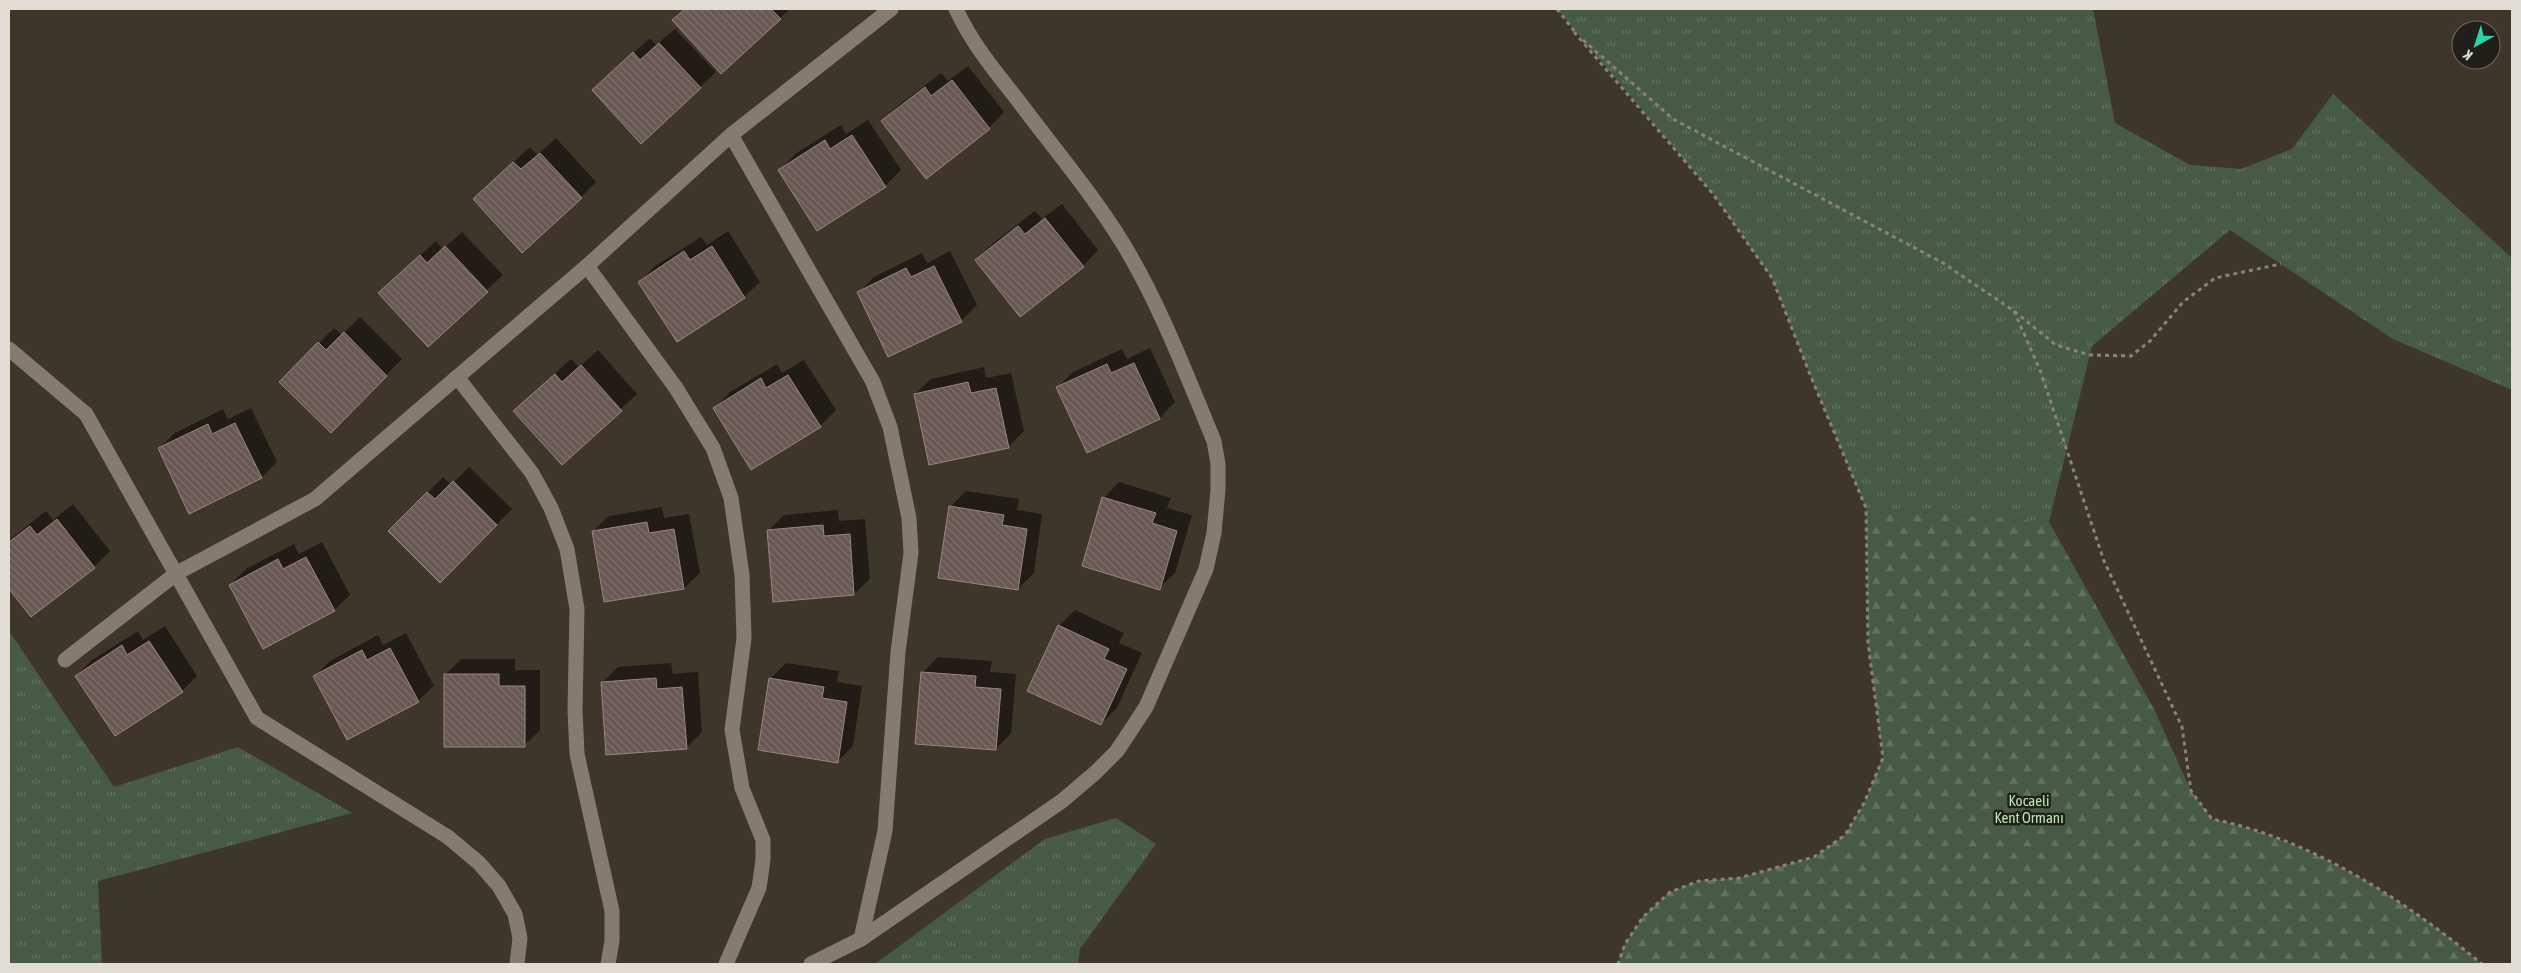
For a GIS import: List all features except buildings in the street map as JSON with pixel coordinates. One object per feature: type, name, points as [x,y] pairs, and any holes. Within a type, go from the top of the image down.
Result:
[{"type":"lane","points":[[65,660],[177,573],[315,499],[587,266],[731,136],[891,9]]},
{"type":"lane","points":[[811,964],[861,939],[1062,801],[1117,751],[1146,707],[1206,569],[1216,508],[1218,464],[1214,441],[1156,306],[1122,243],[1089,194],[989,64],[965,28],[956,9]]},
{"type":"lane","points":[[731,136],[873,382],[890,427],[909,518],[911,552],[898,652],[885,831],[861,939]]},
{"type":"lane","points":[[587,266],[685,403],[713,448],[730,498],[742,575],[744,638],[732,730],[742,788],[763,840],[763,860],[759,888],[726,964]]},
{"type":"lane","points":[[9,349],[86,414],[257,718],[448,837],[484,868],[499,886],[515,914],[520,938],[517,964]]},
{"type":"lane","points":[[457,377],[532,473],[551,508],[567,549],[577,609],[575,710],[577,754],[612,910],[612,941],[608,964]]},
{"type":"path","points":[[1557,9],[1574,32],[1713,194],[1772,278],[1812,382],[1866,508],[1868,643],[1883,758],[1864,803],[1845,835],[1814,857],[1739,878],[1699,881],[1670,892],[1643,917],[1625,944],[1618,964]]},
{"type":"path","points":[[1574,32],[1674,119],[1943,263],[2014,311],[2056,345],[2090,355],[2131,356],[2150,341],[2183,302],[2215,278],[2281,264]]},
{"type":"path","points":[[2014,311],[2040,370],[2104,561],[2182,728],[2191,790],[2212,819],[2238,824],[2287,842],[2330,863],[2389,895],[2482,964]]},
{"type":"green space","points":[[1557,9],[2093,9],[2115,123],[2190,165],[2241,169],[2292,149],[2333,94],[2512,258],[2512,390],[2393,339],[2230,230],[2092,346],[2049,522],[1866,508],[1772,278],[1713,194]]},
{"type":"green space","name":"Kocaeli Kent Ormanı","points":[[1866,508],[2049,522],[2154,709],[2191,791],[2212,819],[2249,829],[2285,842],[2321,857],[2355,875],[2421,917],[2482,964],[1618,964],[1625,944],[1643,917],[1670,892],[1699,881],[1739,878],[1814,857],[1845,835],[1864,803],[1883,758],[1868,643]]},
{"type":"green space","points":[[9,631],[114,787],[238,747],[352,813],[98,881],[102,964],[9,964]]},
{"type":"green space","points":[[1116,818],[1156,844],[1080,949],[1078,964],[875,964],[1045,839]]}]
